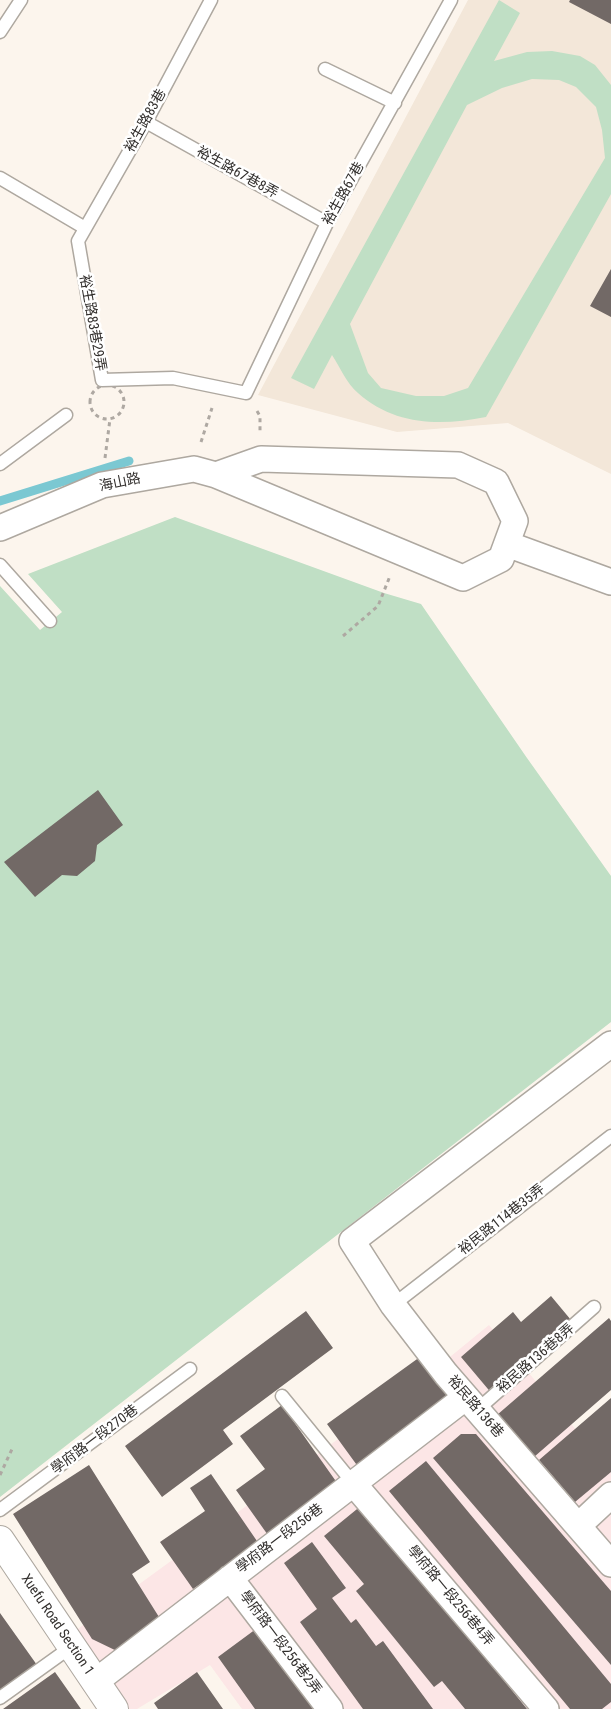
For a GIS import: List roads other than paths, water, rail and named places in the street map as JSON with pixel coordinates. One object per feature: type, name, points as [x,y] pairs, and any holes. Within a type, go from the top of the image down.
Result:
[{"type":"street","name":"海山路","points":[[0,528],[102,485],[205,472],[260,460],[458,465],[496,482],[515,521],[502,559],[463,578],[205,472]]},
{"type":"street","points":[[507,544],[611,582]]},
{"type":"street","name":"裕民路136巷","points":[[607,1054],[352,1241],[393,1305],[471,1403],[611,1564]]},
{"type":"street","name":"學府路一段256巷","points":[[95,1682],[354,1483],[471,1403]]},
{"type":"street","name":"學府路一段256巷4弄","points":[[354,1483],[546,1709]]},
{"type":"street","points":[[578,1526],[611,1495]]},
{"type":"street","name":"Xuefu Road Section 1","points":[[0,1540],[114,1709]]},
{"type":"street","name":"學府路一段256巷2弄","points":[[230,1578],[330,1709]]},
{"type":"lane","points":[[0,32],[21,0]]},
{"type":"lane","name":"裕生路83巷","points":[[78,241],[146,122],[211,0]]},
{"type":"lane","name":"裕生路67巷","points":[[246,393],[327,223],[451,0]]},
{"type":"lane","points":[[325,69],[395,103]]},
{"type":"lane","name":"裕生路67巷8弄","points":[[146,122],[327,223]]},
{"type":"lane","points":[[0,178],[85,228]]},
{"type":"lane","name":"裕生路83巷29弄","points":[[78,241],[102,380],[173,378],[246,393]]},
{"type":"lane","points":[[0,464],[66,415]]},
{"type":"lane","points":[[0,565],[50,622]]},
{"type":"lane","name":"裕民路114巷35弄","points":[[393,1305],[611,1136]]},
{"type":"lane","name":"裕民路136巷8弄","points":[[471,1403],[594,1307]]},
{"type":"lane","name":"學府路一段270巷","points":[[0,1510],[190,1369]]},
{"type":"lane","points":[[282,1396],[354,1483]]},
{"type":"lane","points":[[0,1698],[71,1647]]},
{"type":"waterway","points":[[0,501],[129,461]]}]
